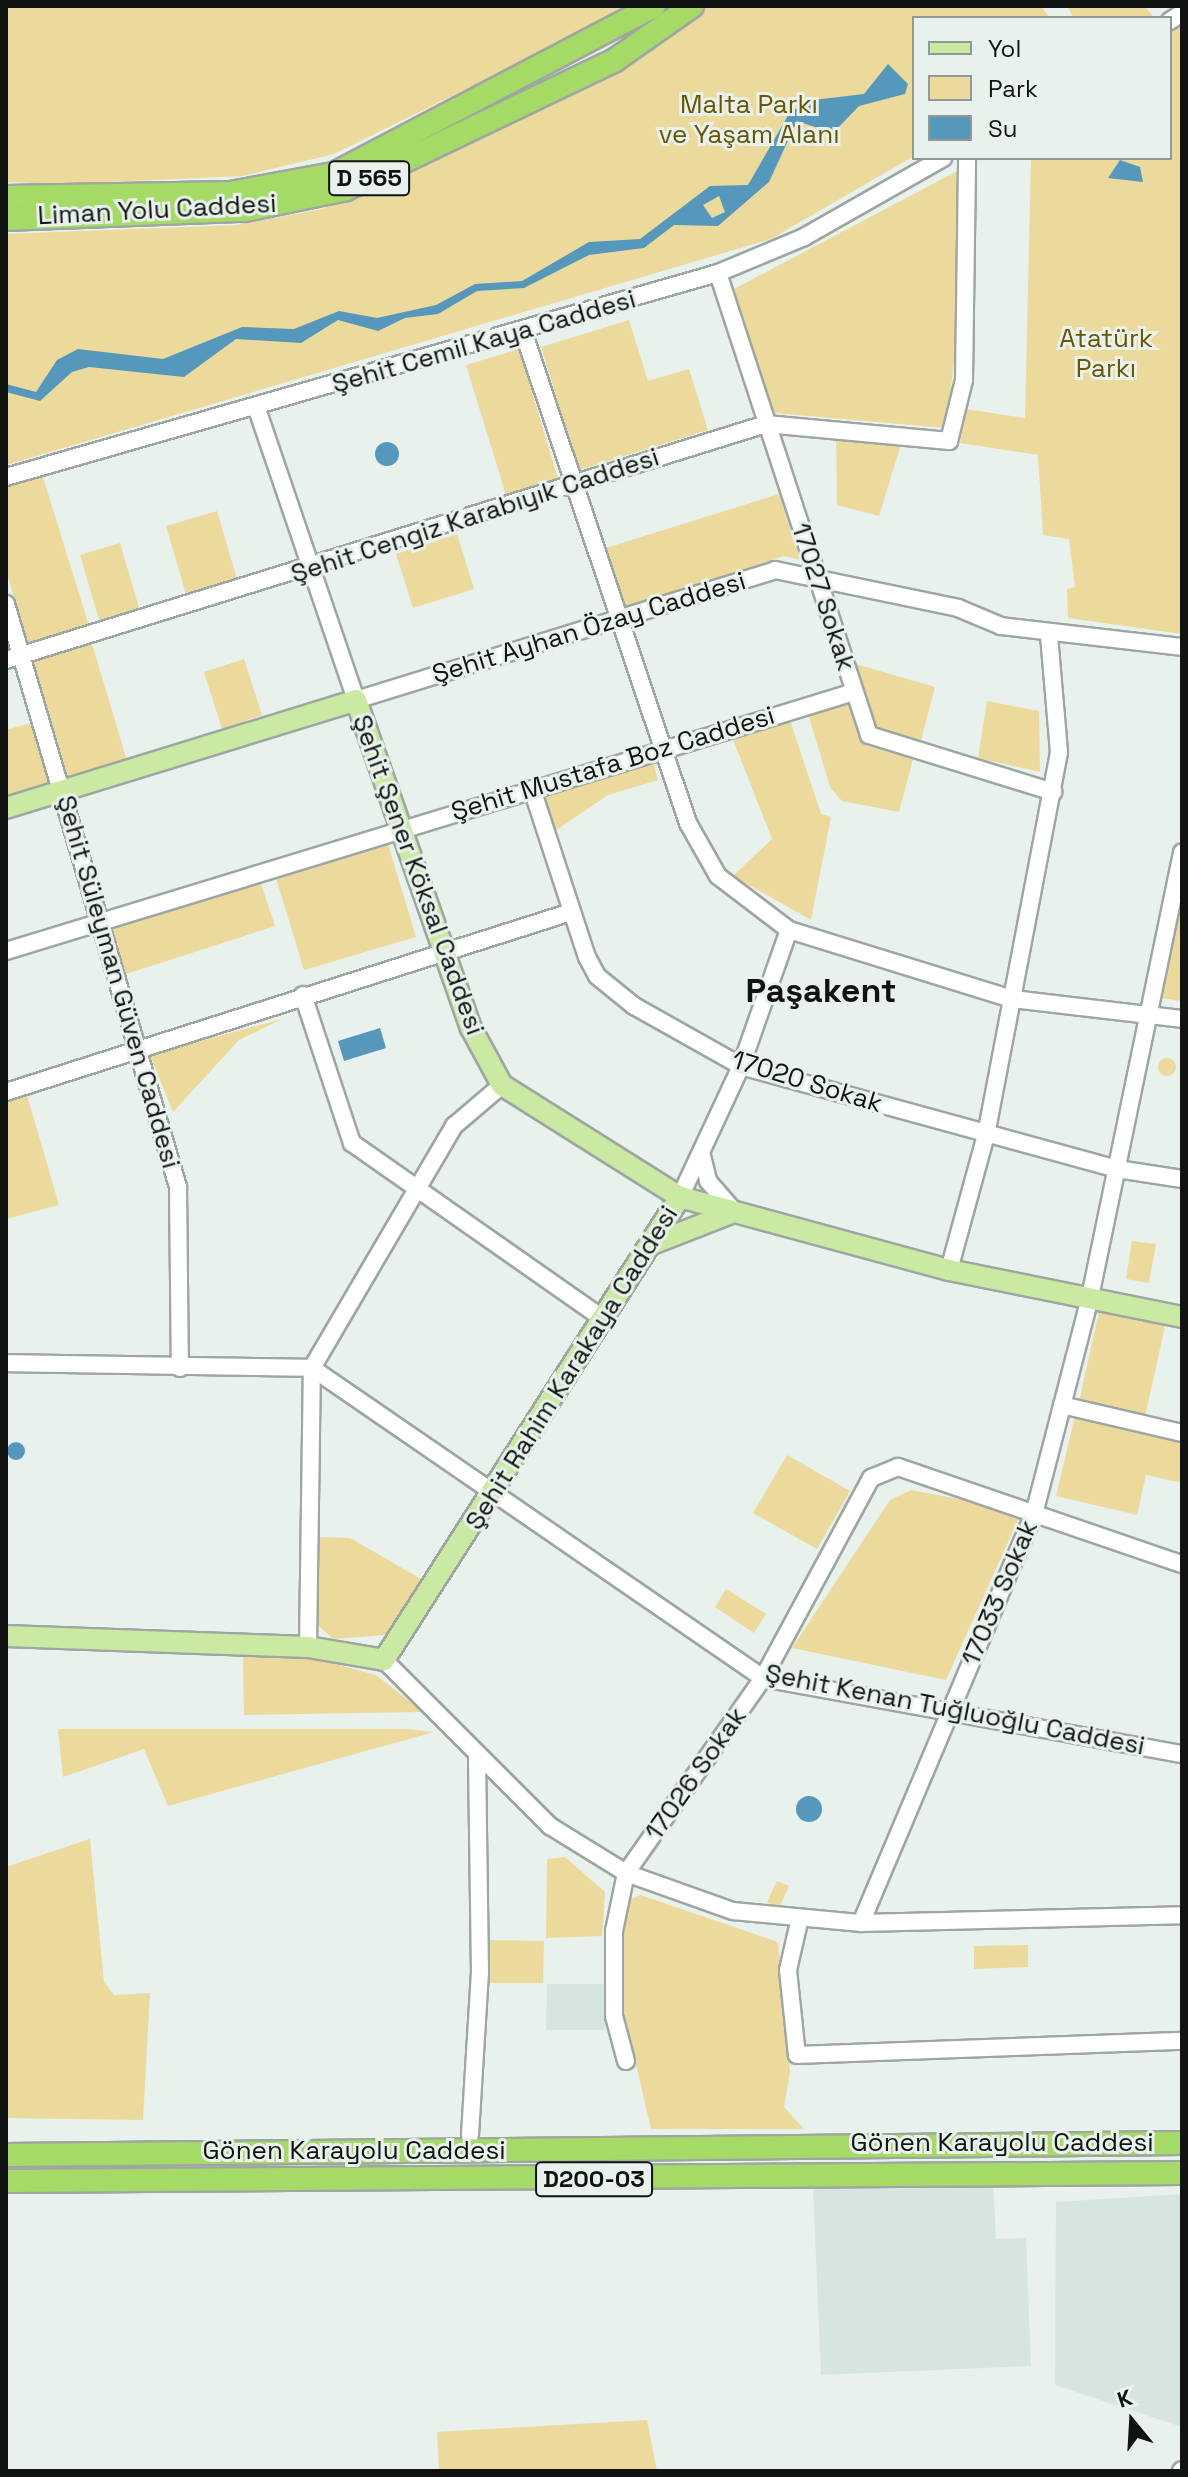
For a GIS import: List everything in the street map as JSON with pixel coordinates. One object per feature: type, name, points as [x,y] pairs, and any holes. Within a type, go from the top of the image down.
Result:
[{"type":"highway","name":"Liman Yolu Caddesi","points":[[6,199],[230,193],[334,174],[654,6]]},
{"type":"highway","name":"Liman Yolu Caddesi","points":[[6,219],[245,210],[346,189],[615,60],[692,6]]},
{"type":"highway","points":[[723,2146],[787,2133],[1182,2128]]},
{"type":"highway","name":"Gönen Karayolu Caddesi","points":[[6,2155],[1182,2143]]},
{"type":"highway","name":"Gönen Karayolu Caddesi","points":[[6,2181],[1182,2173]]},
{"type":"main road","name":"Şehit Ayhan Özay Caddesi","points":[[6,808],[356,700]]},
{"type":"main road","name":"Şehit Şener Köksal Caddesi","points":[[356,700],[399,829],[482,1054],[502,1085],[680,1197],[949,1270],[1182,1317]]},
{"type":"main road","name":"Şehit Rahim Karakaya Caddesi","points":[[384,1660],[606,1321],[680,1197]]},
{"type":"main road","points":[[652,1244],[734,1211]]},
{"type":"main road","points":[[6,1636],[308,1647],[384,1660]]},
{"type":"street","name":"Şehit Cemil Kaya Caddesi","points":[[6,477],[257,409],[718,273],[804,237],[939,160]]},
{"type":"street","name":"Şehit Cengiz Karabıyık Caddesi","points":[[14,657],[311,568],[766,424],[949,441],[964,380],[967,160]]},
{"type":"street","name":"17027 Sokak","points":[[718,273],[866,729],[880,743],[1053,792]]},
{"type":"street","points":[[523,331],[618,621],[702,853],[735,892],[789,930],[1012,999],[1182,1019]]},
{"type":"street","name":"Şehit Şener Köksal Caddesi","points":[[257,409],[356,700]]},
{"type":"street","name":"Şehit Ayhan Özay Caddesi","points":[[356,700],[775,570],[817,575],[1049,635],[1182,647]]},
{"type":"street","name":"Şehit Süleyman Güven Caddesi","points":[[6,604],[14,657],[62,791],[178,1187],[180,1368]]},
{"type":"street","points":[[949,1270],[986,1135],[1053,792],[1060,717],[1049,635]]},
{"type":"street","name":"Şehit Mustafa Boz Caddesi","points":[[6,951],[664,747],[854,692]]},
{"type":"street","name":"17020 Sokak","points":[[532,789],[587,957],[612,990],[741,1066],[1117,1169],[1182,1179]]},
{"type":"street","name":"17033 Sokak","points":[[861,1923],[1034,1514],[1090,1297],[1117,1169],[1144,1014],[1182,852]]},
{"type":"street","points":[[6,1092],[137,1047],[571,912]]},
{"type":"street","name":"Şehit Rahim Karakaya Caddesi","points":[[680,1197],[741,1066],[789,930]]},
{"type":"street","points":[[303,995],[347,1135],[606,1321]]},
{"type":"street","points":[[308,1647],[312,1368],[416,1184],[473,1104],[502,1085]]},
{"type":"street","points":[[701,1151],[708,1181],[734,1211]]},
{"type":"street","points":[[6,1363],[312,1368]]},
{"type":"street","name":"Şehit Kenan Tuğluoğlu Caddesi","points":[[312,1368],[494,1488],[763,1678],[947,1714],[1182,1754]]},
{"type":"street","points":[[1062,1405],[1182,1433]]},
{"type":"street","name":"17026 Sokak","points":[[626,2061],[614,2016],[614,1931],[626,1873],[763,1678],[871,1478],[884,1469],[1034,1514]]},
{"type":"street","points":[[1034,1514],[1182,1564]]},
{"type":"street","points":[[384,1660],[550,1826],[626,1873],[733,1911],[799,1922],[861,1923],[1182,1915]]},
{"type":"street","points":[[470,2135],[481,1943],[477,1754]]},
{"type":"street","points":[[799,1922],[788,1970],[797,2055],[1182,2041]]},
{"type":"shaded area","points":[[547,1984],[605,1984],[605,2030],[546,2030]]},
{"type":"shaded area","points":[[993,2179],[996,2239],[1026,2238],[1031,2366],[821,2375],[813,2187]]},
{"type":"shaded area","points":[[1182,2194],[1182,2427],[1055,2385],[1056,2202]]},
{"type":"green space","points":[[6,6],[635,6],[334,154],[243,176],[64,184],[6,182]]},
{"type":"green space","name":"Malta Parkı ve Yaşam Alanı","points":[[709,6],[1041,6],[1048,16],[912,16],[912,157],[771,239],[6,465],[6,234],[237,225],[323,209],[617,71]]},
{"type":"green space","points":[[1067,6],[1144,6],[1153,16],[1073,16]]},
{"type":"green space","name":"Atatürk Parkı","points":[[1182,22],[1182,634],[1068,618],[1067,589],[1075,587],[1069,539],[1043,535],[1038,455],[960,443],[966,409],[1025,418],[1031,160],[1172,160],[1172,29]]},
{"type":"green space","points":[[961,169],[958,331],[946,428],[774,413],[732,290]]},
{"type":"green space","points":[[629,320],[648,381],[689,369],[708,430],[579,470],[541,347]]},
{"type":"green space","points":[[519,349],[558,479],[506,495],[466,365]]},
{"type":"green space","points":[[836,432],[902,441],[879,516],[837,505]]},
{"type":"green space","points":[[42,474],[90,629],[30,648],[6,571],[6,485]]},
{"type":"green space","points":[[779,494],[800,560],[784,556],[626,609],[606,548]]},
{"type":"green space","points":[[217,511],[237,579],[186,594],[166,526]]},
{"type":"green space","points":[[457,534],[474,589],[413,608],[396,554]]},
{"type":"green space","points":[[120,543],[140,611],[100,623],[80,555]]},
{"type":"green space","points":[[92,644],[128,764],[69,782],[33,661]]},
{"type":"green space","points":[[244,659],[262,715],[222,729],[204,672]]},
{"type":"green space","points":[[852,663],[935,687],[919,748],[876,732]]},
{"type":"green space","points":[[849,699],[867,746],[913,759],[899,812],[842,801],[830,787],[807,710]]},
{"type":"green space","points":[[987,701],[1039,711],[1040,772],[978,758]]},
{"type":"green space","points":[[789,717],[821,814],[831,817],[811,920],[733,876],[772,839],[732,737]]},
{"type":"green space","points":[[31,723],[49,786],[6,799],[6,730]]},
{"type":"green space","points":[[652,758],[658,780],[608,795],[555,831],[540,792]]},
{"type":"green space","points":[[388,844],[416,937],[304,970],[276,878]]},
{"type":"green space","points":[[260,881],[275,926],[123,975],[108,929]]},
{"type":"green space","points":[[1182,883],[1182,1001],[1161,998]]},
{"type":"green space","points":[[282,1019],[239,1040],[173,1112],[150,1055]]},
{"type":"green space","points":[[1163,1058],[1171,1058],[1176,1067],[1174,1074],[1163,1076],[1158,1071],[1158,1063]]},
{"type":"green space","points":[[27,1095],[59,1205],[6,1219],[6,1101]]},
{"type":"green space","points":[[1132,1241],[1156,1244],[1149,1283],[1126,1279]]},
{"type":"green space","points":[[1099,1311],[1165,1326],[1145,1417],[1079,1402]]},
{"type":"green space","points":[[1075,1416],[1182,1440],[1182,1483],[1146,1475],[1137,1515],[1056,1496]]},
{"type":"green space","points":[[787,1455],[850,1491],[817,1549],[753,1513]]},
{"type":"green space","points":[[911,1490],[1022,1511],[946,1680],[792,1648],[890,1500]]},
{"type":"green space","points":[[316,1537],[350,1538],[423,1580],[387,1635],[333,1639],[319,1626]]},
{"type":"green space","points":[[726,1589],[766,1614],[754,1633],[715,1607]]},
{"type":"green space","points":[[243,1654],[313,1658],[376,1675],[423,1712],[244,1715]]},
{"type":"green space","points":[[58,1729],[407,1729],[434,1732],[168,1806],[144,1749],[63,1777]]},
{"type":"green space","points":[[90,1839],[104,1982],[114,1995],[150,1993],[143,2120],[6,2118],[6,1867]]},
{"type":"green space","points":[[565,1857],[605,1892],[602,1936],[546,1938],[547,1859]]},
{"type":"green space","points":[[777,1881],[789,1886],[779,1908],[767,1902]]},
{"type":"green space","points":[[640,1895],[778,1942],[790,2072],[784,2107],[804,2129],[651,2129],[622,2004],[622,1919],[625,1902]]},
{"type":"green space","points":[[489,1940],[544,1941],[543,1983],[488,1983]]},
{"type":"green space","points":[[1028,1945],[1028,1967],[974,1969],[974,1946]]},
{"type":"green space","points":[[647,2420],[657,2471],[439,2471],[437,2432]]},
{"type":"water","points":[[888,64],[908,84],[905,94],[859,106],[833,133],[797,121],[769,182],[718,226],[674,225],[644,248],[589,255],[524,288],[477,291],[438,314],[405,318],[378,331],[338,320],[301,343],[236,339],[184,377],[89,367],[72,372],[40,401],[6,392],[6,384],[36,392],[57,360],[78,349],[163,359],[242,327],[294,329],[339,311],[377,318],[436,305],[475,284],[522,281],[589,242],[640,239],[710,186],[748,185],[790,112],[813,100],[864,94]],"holes":[[[719,196],[725,212],[712,218],[703,205]]]},
{"type":"water","points":[[1120,160],[1140,167],[1143,182],[1108,178]]},
{"type":"water","points":[[387,442],[398,449],[399,454],[392,465],[387,466],[376,459],[375,454],[382,443]]},
{"type":"water","points":[[380,1028],[386,1048],[344,1061],[338,1041]]},
{"type":"water","points":[[16,1442],[25,1451],[16,1460],[7,1451]]},
{"type":"water","points":[[809,1796],[818,1800],[822,1809],[818,1818],[809,1822],[800,1818],[796,1809],[800,1800]]},
{"type":"district","name":"Paşakent","points":[[821,991]]}]
